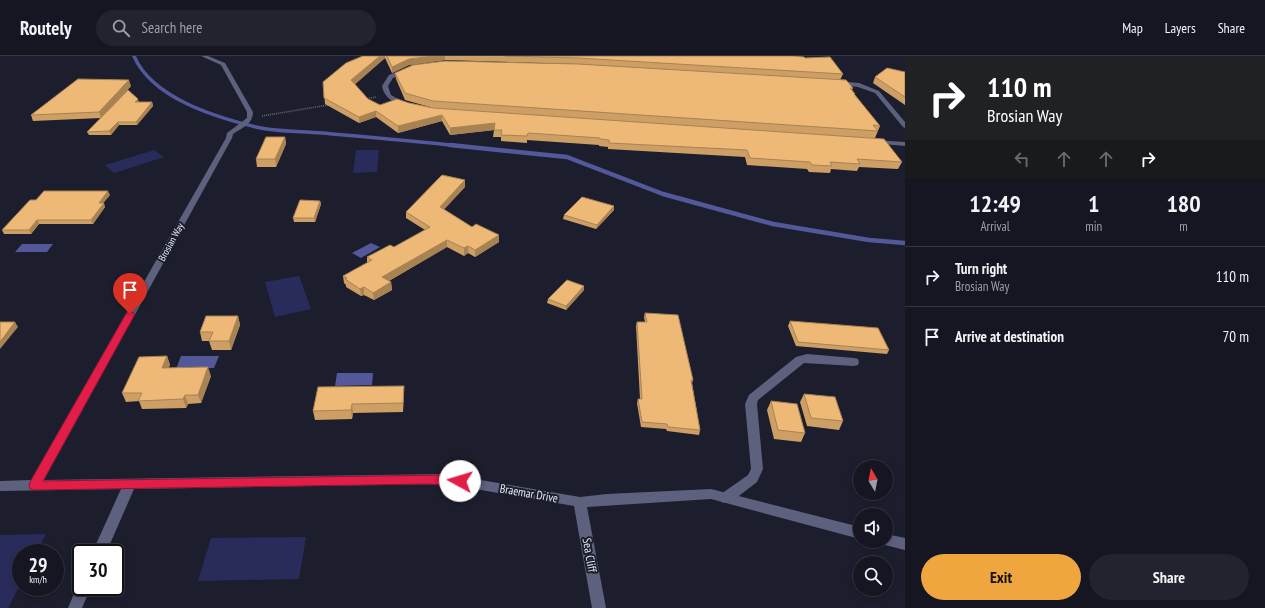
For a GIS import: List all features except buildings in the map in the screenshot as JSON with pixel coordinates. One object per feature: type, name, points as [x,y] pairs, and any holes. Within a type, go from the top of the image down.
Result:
[{"type":"street","points":[[204,56],[223,64],[250,112],[250,118]]},
{"type":"street","points":[[413,107],[398,102],[387,95],[384,90],[384,85],[396,74],[415,67]]},
{"type":"street","points":[[830,82],[859,85],[877,92],[905,126]]},
{"type":"street","name":"Brosian Way","points":[[34,486],[229,138],[230,132],[246,123],[250,118]]},
{"type":"street","points":[[870,142],[905,144]]},
{"type":"street","points":[[726,498],[753,478],[757,469],[751,404],[752,398],[800,360],[807,358],[854,362]]},
{"type":"street","name":"Braemar Drive","points":[[0,486],[446,479],[580,502],[607,499],[711,494],[853,531]]},
{"type":"street","points":[[103,544],[130,483]]},
{"type":"street","name":"Sea Cliff","points":[[580,502],[599,608]]},
{"type":"street","points":[[893,541],[905,544]]},
{"type":"street","points":[[75,608],[80,596]]},
{"type":"path","points":[[364,99],[387,95]]},
{"type":"path","points":[[250,118],[334,104]]},
{"type":"shaded area","points":[[154,150],[164,157],[114,173],[105,165]]},
{"type":"shaded area","points":[[356,150],[379,150],[377,172],[353,173]]},
{"type":"shaded area","points":[[299,276],[311,309],[275,317],[265,282]]},
{"type":"shaded area","points":[[46,534],[41,544],[12,544],[12,596],[14,596],[8,608],[0,608],[0,535]]},
{"type":"shaded area","points":[[306,537],[299,579],[198,581],[211,538]]},
{"type":"water","points":[[371,243],[380,247],[361,258],[352,253]]},
{"type":"water","points":[[22,244],[53,244],[47,252],[15,252]]},
{"type":"water","points":[[181,356],[219,356],[214,368],[176,369]]},
{"type":"water","points":[[337,373],[373,373],[372,385],[335,386]]},
{"type":"waterway","points":[[134,56],[143,71],[155,83],[170,94],[186,104],[222,118],[240,123],[272,130],[322,133],[461,146]]},
{"type":"waterway","points":[[450,145],[567,157],[663,194],[773,224],[869,240],[905,243]]},
{"type":"route","points":[[130,314],[34,486],[130,483],[446,479],[460,481]]}]
